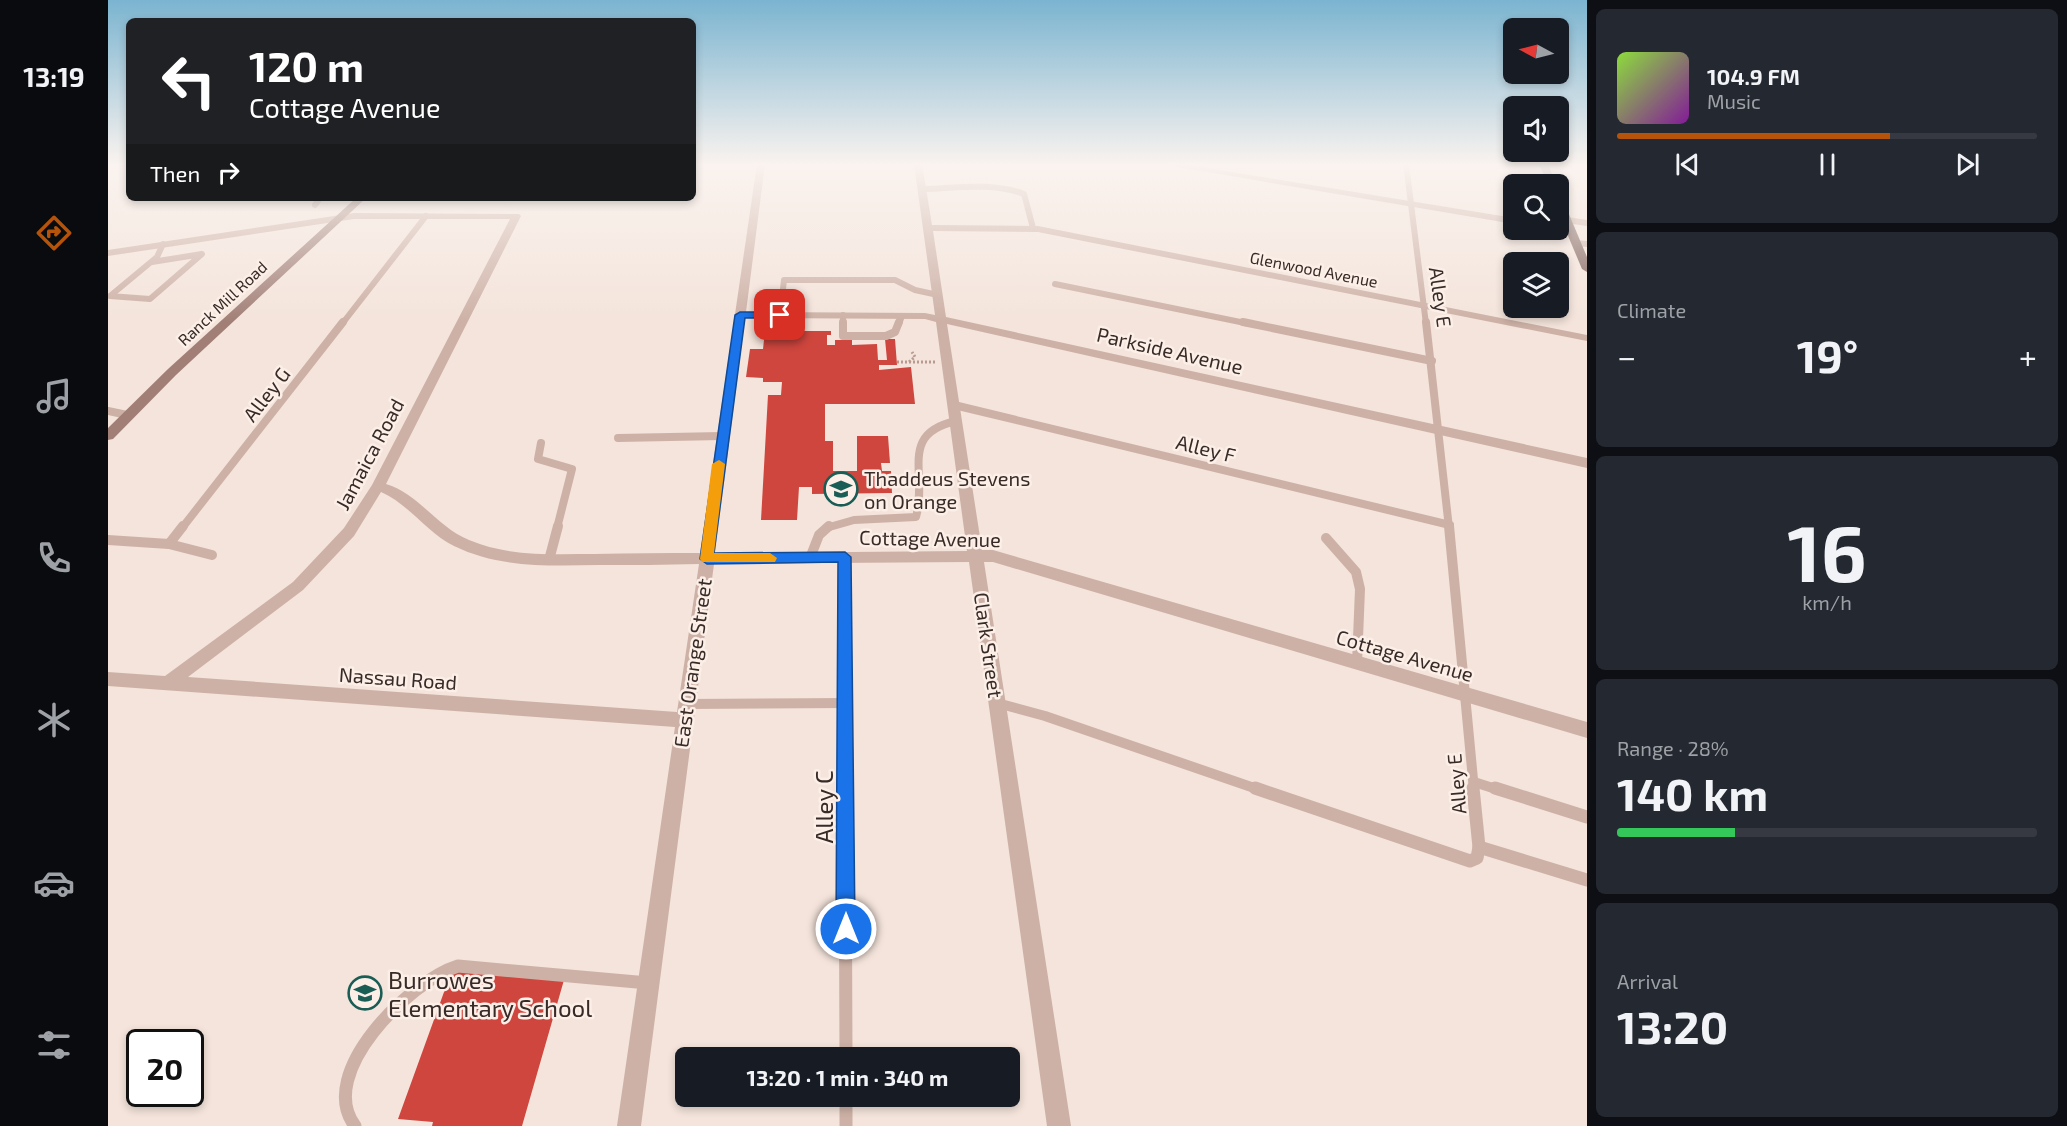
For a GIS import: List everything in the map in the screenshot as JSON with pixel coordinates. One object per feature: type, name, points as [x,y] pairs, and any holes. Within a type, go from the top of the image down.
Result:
[{"type":"main road","points":[[1569,229],[1582,244],[1587,269]]},
{"type":"street","points":[[108,252],[339,218],[402,217]]},
{"type":"street","name":"Jamaica Road","points":[[168,683],[298,586],[349,532],[378,486],[516,217]]},
{"type":"street","name":"East Orange Street","points":[[629,1126],[754,217]]},
{"type":"street","name":"Clark Street","points":[[926,217],[1059,1126]]},
{"type":"street","points":[[1486,217],[1503,219]]},
{"type":"street","name":"Ranck Mill Road","points":[[108,436],[127,415],[339,218]]},
{"type":"street","name":"Glenwood Avenue","points":[[928,228],[1033,228],[1587,338]]},
{"type":"street","name":"Parkside Avenue","points":[[740,315],[902,315],[941,319],[1587,463]]},
{"type":"street","name":"Cottage Avenue","points":[[378,486],[409,501],[437,528],[469,547],[508,557],[549,560],[999,557],[1587,730]]},
{"type":"street","name":"Nassau Road","points":[[108,679],[686,712]]},
{"type":"lane","name":"Alley G","points":[[169,544],[426,217]]},
{"type":"lane","points":[[1030,217],[1033,228]]},
{"type":"lane","name":"Alley E","points":[[1413,217],[1450,525],[1479,847]]},
{"type":"lane","points":[[1569,226],[1587,223]]},
{"type":"lane","points":[[1569,226],[1587,229]]},
{"type":"lane","points":[[152,262],[202,254],[150,298],[110,296],[152,262],[163,244]]},
{"type":"lane","points":[[780,315],[784,280],[895,280],[915,290],[938,295]]},
{"type":"lane","points":[[1055,284],[1432,361]]},
{"type":"lane","points":[[843,315],[843,336],[893,334],[902,315]]},
{"type":"lane","name":"Alley F","points":[[954,405],[1450,525]]},
{"type":"lane","points":[[108,411],[127,415]]},
{"type":"lane","points":[[810,558],[818,537],[826,526],[849,521],[916,517],[922,504],[918,444],[924,434],[938,423],[956,421]]},
{"type":"lane","points":[[618,438],[722,436]]},
{"type":"lane","points":[[541,443],[538,459],[572,470],[549,560]]},
{"type":"lane","points":[[1326,538],[1356,572],[1360,589],[1358,663]]},
{"type":"lane","points":[[108,540],[169,544],[212,555]]},
{"type":"lane","name":"Alley C","points":[[845,557],[846,1047]]},
{"type":"lane","points":[[686,712],[845,703]]},
{"type":"lane","points":[[997,703],[1045,716],[1449,855],[1470,861],[1477,858],[1479,847],[1587,880]]},
{"type":"lane","points":[[1473,782],[1587,817]]},
{"type":"lane","points":[[355,1126],[347,1116],[344,1099],[346,1085],[362,1051],[391,1011],[422,983],[444,969],[458,966],[648,983]]},
{"type":"lane","points":[[846,1107],[846,1126]]},
{"type":"path","points":[[908,362],[915,357],[912,352]]},
{"type":"path","points":[[901,370],[899,362],[925,362]]},
{"type":"building","name":"Thaddeus Stevens on Orange","points":[[765,331],[831,331],[831,335],[827,335],[827,345],[835,345],[835,340],[852,340],[852,345],[877,344],[878,360],[887,360],[885,339],[895,339],[897,365],[879,365],[879,370],[911,367],[915,404],[825,404],[825,441],[833,441],[833,471],[857,471],[857,436],[888,436],[890,463],[881,463],[882,471],[891,471],[892,493],[812,494],[812,487],[799,487],[797,520],[761,520],[768,395],[781,395],[782,382],[763,382],[763,378],[746,377],[750,349],[763,349]]},
{"type":"building","name":"Burrowes Elementary School","points":[[452,970],[564,980],[522,1126],[432,1126],[433,1122],[398,1119]]},
{"type":"slow traffic","points":[[719,464],[707,559],[770,558]]},
{"type":"place","name":"Thaddeus Stevens on Orange","points":[[841,489]]},
{"type":"place","name":"Burrowes Elementary School","points":[[365,993]]},
{"type":"route","points":[[780,315],[740,315],[707,559],[845,557],[846,929]]}]
